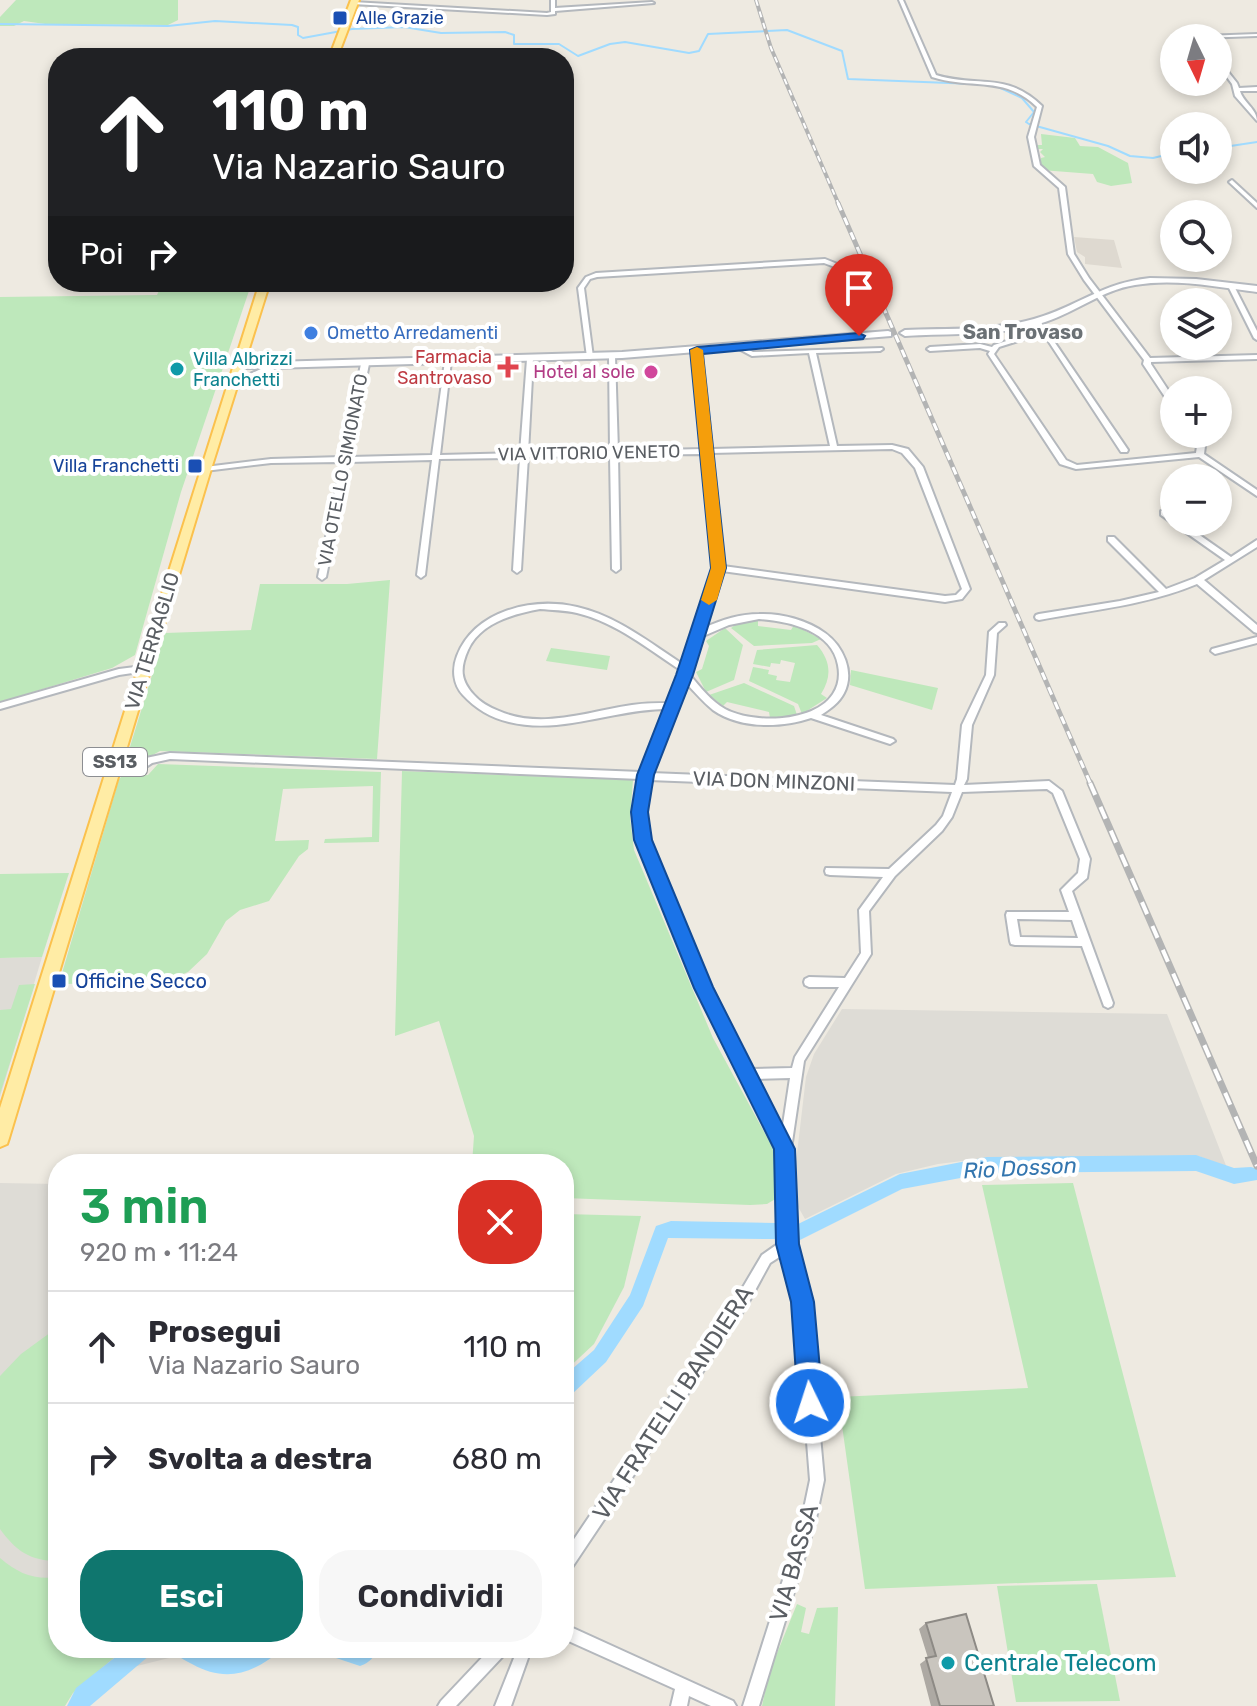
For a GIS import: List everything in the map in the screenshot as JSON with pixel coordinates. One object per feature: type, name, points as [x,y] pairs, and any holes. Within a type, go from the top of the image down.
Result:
[{"type":"main road","points":[[337,48],[353,5]]},
{"type":"main road","name":"VIA TERRAGLIO","points":[[0,1138],[262,292]]},
{"type":"street","points":[[553,0],[553,10]]},
{"type":"street","points":[[901,0],[932,74],[941,79],[997,83],[1022,92],[1040,107],[1041,113],[1031,137],[1038,168],[1062,187],[1071,254],[1148,360],[1147,364],[1160,383]]},
{"type":"street","points":[[353,5],[463,8],[493,14],[547,14],[553,10],[652,3]]},
{"type":"street","points":[[1232,36],[1257,35]]},
{"type":"street","points":[[1232,84],[1257,119]]},
{"type":"street","points":[[1236,90],[1257,89]]},
{"type":"street","points":[[1232,182],[1257,206]]},
{"type":"street","points":[[590,357],[581,288],[588,278],[596,275],[825,261],[843,268],[852,288]]},
{"type":"street","points":[[905,333],[1003,327],[1037,321],[1097,293],[1123,284],[1154,280],[1257,289]]},
{"type":"street","points":[[1231,286],[1257,338]]},
{"type":"street","points":[[1037,321],[1124,450]]},
{"type":"street","points":[[930,349],[980,346],[991,349],[1042,332]]},
{"type":"street","points":[[237,366],[268,368],[612,356],[888,334]]},
{"type":"street","points":[[739,347],[752,354],[880,349]]},
{"type":"street","points":[[991,349],[991,354],[1063,462],[1070,467],[1200,455],[1257,494]]},
{"type":"street","points":[[243,350],[268,368]]},
{"type":"street","points":[[697,350],[719,568],[686,672],[645,775],[640,812],[643,840],[704,988],[785,1149]]},
{"type":"street","points":[[812,351],[834,448]]},
{"type":"street","points":[[612,356],[616,569]]},
{"type":"street","points":[[1148,360],[1257,357]]},
{"type":"street","points":[[517,570],[530,359]]},
{"type":"street","points":[[421,575],[448,361]]},
{"type":"street","name":"VIA OTELLO SIMIONATO","points":[[322,577],[365,364]]},
{"type":"street","points":[[231,385],[268,368]]},
{"type":"street","name":"VIA VITTORIO VENETO","points":[[205,469],[271,461],[892,447],[905,451],[914,459],[965,585],[964,593],[945,599],[719,568]]},
{"type":"street","points":[[1200,455],[1201,448]]},
{"type":"street","points":[[1196,536],[1230,560]]},
{"type":"street","points":[[1111,539],[1164,592]]},
{"type":"street","points":[[1039,617],[1164,592],[1198,580],[1257,543]]},
{"type":"street","points":[[1198,580],[1257,630]]},
{"type":"street","points":[[672,706],[651,704],[544,723],[509,719],[473,701],[463,686],[458,663],[467,640],[486,622],[525,608],[554,606],[588,613],[686,672],[708,701],[728,715],[770,722],[812,715],[832,700],[844,676],[840,656],[826,638],[796,622],[763,616],[724,623],[698,635]]},
{"type":"street","name":"VIA BASSA","points":[[751,1706],[808,1523],[817,1480],[802,1302],[788,1244],[785,1149],[795,1073],[799,1060],[866,954],[864,910],[891,873],[939,828],[958,789],[964,768],[967,725],[990,675],[993,632],[1002,625]]},
{"type":"street","points":[[1215,651],[1257,640]]},
{"type":"street","points":[[0,706],[119,672],[143,669]]},
{"type":"street","points":[[812,715],[822,721],[890,741]]},
{"type":"street","name":"VIA DON MINZONI","points":[[112,771],[134,771],[149,760],[170,756],[958,789],[1044,784],[1054,787],[1086,865],[1083,875],[1066,890],[1108,1003]]},
{"type":"street","points":[[830,871],[891,873]]},
{"type":"street","points":[[1076,916],[1011,915],[1015,941],[1085,942]]},
{"type":"street","points":[[809,982],[848,983]]},
{"type":"street","points":[[745,1074],[795,1073]]},
{"type":"street","name":"VIA FRATELLI BANDIERA","points":[[574,1552],[741,1303],[766,1259],[788,1244]]},
{"type":"street","points":[[574,1636],[728,1706]]},
{"type":"street","points":[[446,1706],[492,1658]]},
{"type":"street","points":[[503,1706],[521,1658]]},
{"type":"street","points":[[679,1706],[683,1687]]},
{"type":"shaded area","points":[[1074,237],[1114,240],[1122,268],[1085,264],[1085,257],[1077,252]]},
{"type":"shaded area","points":[[42,957],[0,1097],[0,958]]},
{"type":"shaded area","points":[[842,1009],[1167,1014],[1227,1168],[1199,1156],[987,1158],[938,1164],[896,1174],[805,1219],[792,1196],[806,1077],[814,1054]]},
{"type":"shaded area","points":[[0,1183],[48,1184],[48,1658],[169,1658],[45,1689],[0,1670]]},
{"type":"green space","points":[[16,0],[178,0],[178,20],[168,25],[45,24],[24,21],[14,26],[0,26],[0,17]]},
{"type":"green space","points":[[1041,134],[1075,138],[1080,146],[1098,147],[1128,163],[1132,183],[1111,186],[1097,182],[1093,174],[1041,170],[1041,158],[1045,157],[1040,152],[1043,149],[1038,149],[1037,145],[1042,145]]},
{"type":"green space","points":[[158,292],[249,292],[181,492],[135,655],[112,668],[0,702],[0,297],[157,295]]},
{"type":"green space","points":[[390,580],[377,759],[160,751],[135,765],[125,763],[165,633],[251,630],[260,584],[347,584]]},
{"type":"green space","points":[[758,620],[758,626],[791,630],[794,625],[821,639],[812,643],[754,646],[731,628],[738,623]]},
{"type":"green space","points":[[725,628],[743,645],[734,680],[706,692],[696,672],[702,669],[709,646],[706,641]]},
{"type":"green space","points":[[817,645],[827,663],[827,681],[821,694],[827,698],[802,714],[798,704],[749,681],[753,667],[769,670],[768,674],[777,676],[776,680],[790,682],[795,663],[781,660],[780,664],[771,663],[770,667],[753,664],[757,650]]},
{"type":"green space","points":[[551,648],[610,656],[607,670],[546,661]]},
{"type":"green space","points":[[851,670],[938,688],[932,710],[850,685]]},
{"type":"green space","points":[[744,683],[794,706],[797,715],[770,718],[769,712],[727,702],[723,706],[709,695]]},
{"type":"green space","points":[[158,764],[381,772],[379,842],[324,843],[325,839],[372,837],[373,786],[283,789],[275,841],[309,840],[308,849],[299,856],[269,901],[240,910],[226,921],[207,954],[188,972],[174,978],[68,984],[60,980],[119,779],[122,776],[148,775]]},
{"type":"green space","points":[[402,771],[633,780],[630,818],[634,850],[713,1038],[775,1152],[777,1198],[767,1204],[750,1205],[574,1198],[574,1154],[473,1154],[474,1136],[439,1021],[395,1036]]},
{"type":"green space","points":[[69,873],[42,957],[0,958],[0,874]]},
{"type":"green space","points":[[35,984],[0,1094],[0,1010],[11,1009],[19,985]]},
{"type":"green space","points":[[1073,1183],[1176,1577],[865,1589],[838,1397],[1028,1388],[982,1185]]},
{"type":"green space","points":[[574,1214],[641,1216],[624,1287],[594,1344],[574,1363]]},
{"type":"green space","points":[[48,1334],[48,1560],[24,1553],[0,1529],[0,1376],[21,1354]]},
{"type":"green space","points":[[0,1558],[27,1575],[48,1578],[48,1658],[113,1658],[73,1693],[65,1706],[0,1706]]},
{"type":"green space","points":[[1097,1584],[1120,1701],[1016,1702],[997,1586]]},
{"type":"green space","points":[[797,1604],[806,1608],[801,1632],[809,1634],[817,1608],[838,1607],[835,1706],[762,1706],[769,1673]]},
{"type":"building","name":"Centrale Telecom","points":[[966,1614],[994,1706],[940,1706],[926,1658],[936,1656],[926,1623]]},
{"type":"waterway","points":[[0,24],[168,26],[215,21],[292,25],[298,27],[298,35],[303,38],[352,29],[404,27],[441,33],[505,32],[514,35],[514,44],[559,44],[565,48]]},
{"type":"waterway","points":[[574,53],[578,56],[625,42],[689,53],[699,51],[708,34],[787,30],[842,51],[848,79],[974,84]]},
{"type":"waterway","points":[[994,85],[1022,98],[1034,112],[1026,122],[1029,124],[1108,146],[1130,156],[1160,156]]},
{"type":"waterway","points":[[1232,146],[1257,142]]},
{"type":"waterway","name":"Rio Dosson","points":[[800,1232],[900,1182],[987,1165],[1196,1163],[1234,1176],[1251,1175]]},
{"type":"waterway","name":"Rio Dosson","points":[[574,1379],[600,1356],[637,1300],[662,1232],[671,1229],[775,1231]]},
{"type":"waterway","name":"Rio Dosson","points":[[78,1706],[84,1696],[131,1658]]},
{"type":"waterway","name":"Rio Dosson","points":[[202,1658],[226,1665],[252,1658]]},
{"type":"railway","points":[[756,0],[771,48],[839,205]]},
{"type":"railway","points":[[838,203],[1091,785]]},
{"type":"railway","points":[[1090,783],[1257,1166]]},
{"type":"slow traffic","points":[[697,350],[719,568],[709,600]]},
{"type":"place","name":"Alle Grazie","points":[[340,18]]},
{"type":"place","name":"Ometto Arredamenti","points":[[311,333]]},
{"type":"place","name":"Farmacia Santrovaso","points":[[508,367]]},
{"type":"place","name":"Villa Albrizzi Franchetti","points":[[177,369]]},
{"type":"place","name":"Hotel al sole","points":[[651,372]]},
{"type":"place","name":"Villa Franchetti","points":[[195,466]]},
{"type":"place","name":"Officine Secco","points":[[59,981]]},
{"type":"place","name":"Centrale Telecom","points":[[948,1663]]},
{"type":"district","name":"San Trovaso","points":[[1023,332]]},
{"type":"route","points":[[810,1403],[802,1302],[788,1244],[785,1149],[732,1049],[704,988],[643,840],[640,812],[645,775],[685,675],[719,568],[697,350],[859,336]]}]
